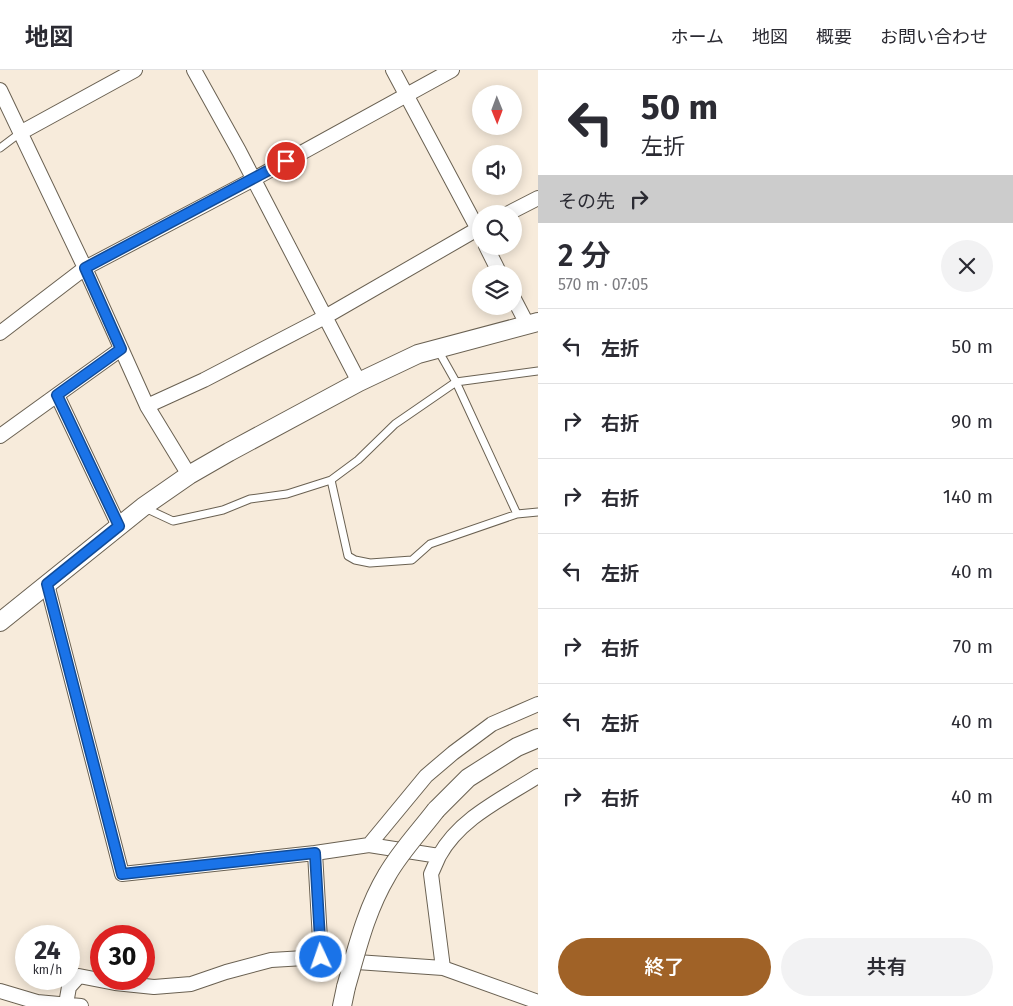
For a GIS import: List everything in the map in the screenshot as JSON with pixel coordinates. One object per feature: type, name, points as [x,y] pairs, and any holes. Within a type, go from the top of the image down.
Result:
[{"type":"street","points":[[20,133],[135,70]]},
{"type":"street","points":[[194,70],[359,382]]},
{"type":"street","points":[[393,70],[472,215]]},
{"type":"street","points":[[0,333],[85,268],[252,180],[405,94],[452,70]]},
{"type":"street","points":[[0,90],[85,268],[147,406],[188,475]]},
{"type":"street","points":[[522,206],[538,198]]},
{"type":"street","points":[[147,406],[204,380],[324,317],[472,234]]},
{"type":"street","points":[[0,622],[143,507],[188,475],[359,382],[418,354],[533,323],[522,309]]},
{"type":"street","points":[[0,436],[121,349]]},
{"type":"street","points":[[57,395],[119,526]]},
{"type":"street","points":[[47,584],[122,874],[315,853],[369,845],[439,856]]},
{"type":"street","points":[[369,845],[426,776],[452,753],[492,724],[538,704]]},
{"type":"street","points":[[342,1006],[363,929],[374,900],[387,874],[436,810],[468,778],[517,747],[538,738]]},
{"type":"street","points":[[443,968],[431,874],[439,856],[447,842],[463,824],[538,776]]},
{"type":"street","points":[[315,853],[321,957]]},
{"type":"street","points":[[66,1004],[69,988],[79,976],[115,983],[154,987],[173,986],[191,984],[226,972],[272,960],[321,957],[328,960],[443,968],[538,1002]]},
{"type":"street","points":[[0,992],[37,1002],[81,1006]]},
{"type":"lane","points":[[0,148],[20,133]]},
{"type":"lane","points":[[437,349],[456,382],[517,514]]},
{"type":"lane","points":[[143,507],[172,521],[204,515],[250,499],[287,494],[331,480],[358,460],[395,424],[456,382],[538,371]]},
{"type":"lane","points":[[331,480],[348,556],[355,560],[370,563],[412,560],[430,544],[517,514],[538,512]]},
{"type":"route","points":[[286,161],[85,268],[121,349],[57,395],[119,526],[47,584],[122,874],[315,853],[321,957]]}]
